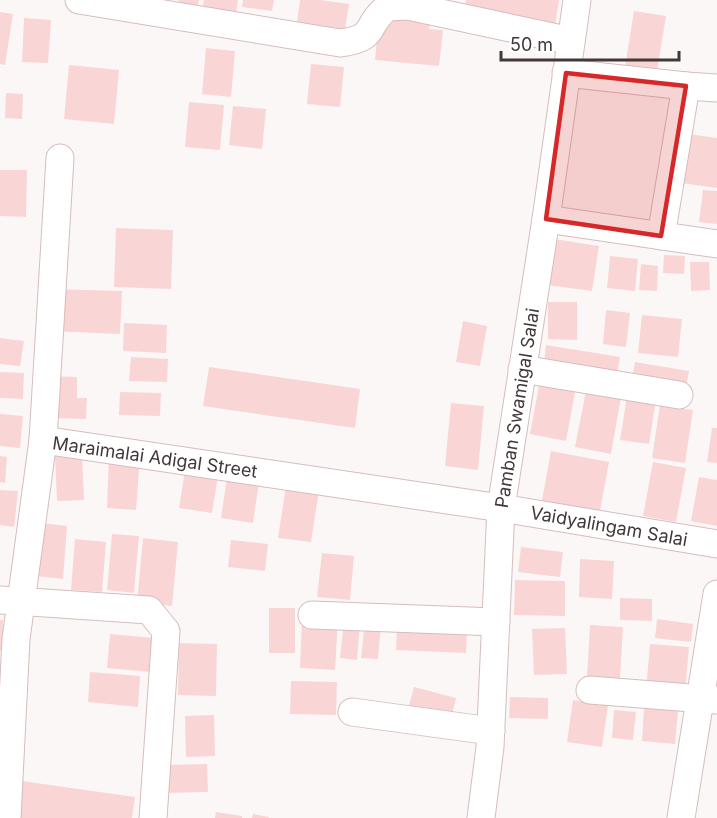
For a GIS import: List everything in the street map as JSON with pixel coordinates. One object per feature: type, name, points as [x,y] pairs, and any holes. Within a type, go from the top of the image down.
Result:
[{"type":"street","points":[[79,0],[340,43],[361,39],[370,32],[375,20],[388,7],[408,6],[571,41]]},
{"type":"street","name":"Pamban Swamigal Salai","points":[[480,818],[490,731],[501,508],[577,0]]},
{"type":"street","points":[[566,73],[686,87],[717,88]]},
{"type":"street","points":[[661,236],[686,87]]},
{"type":"street","points":[[43,440],[60,158]]},
{"type":"street","points":[[546,219],[717,244]]},
{"type":"street","points":[[522,369],[679,395]]},
{"type":"street","name":"Maraimalai Adigal Street","points":[[7,818],[16,639],[10,600],[43,440],[501,508]]},
{"type":"street","name":"Vaidyalingam Salai","points":[[501,508],[717,544]]},
{"type":"street","points":[[681,818],[708,699],[717,594]]},
{"type":"street","points":[[10,600],[149,610],[166,631],[153,818]]},
{"type":"street","points":[[312,615],[496,622]]},
{"type":"street","points":[[590,690],[708,699]]},
{"type":"street","points":[[352,712],[490,731]]},
{"type":"highlighted area","points":[[566,73],[686,86],[661,236],[546,219]]},
{"type":"building","points":[[179,0],[199,0],[197,10],[178,5]]},
{"type":"building","points":[[204,0],[238,0],[236,14],[202,9]]},
{"type":"building","points":[[243,0],[274,0],[272,11],[242,7]]},
{"type":"building","points":[[300,0],[349,4],[345,29],[297,22]]},
{"type":"building","points":[[466,0],[559,0],[555,26],[464,12]]},
{"type":"building","points":[[634,11],[666,16],[657,71],[625,67]]},
{"type":"building","points":[[0,12],[13,14],[5,65],[0,64]]},
{"type":"building","points":[[24,18],[51,20],[48,63],[22,62]]},
{"type":"building","points":[[379,18],[430,21],[429,29],[443,30],[439,66],[375,60]]},
{"type":"building","points":[[206,48],[235,51],[231,97],[202,94]]},
{"type":"building","points":[[311,64],[344,67],[340,107],[307,104]]},
{"type":"building","points":[[69,65],[119,70],[114,124],[64,119]]},
{"type":"building","points":[[6,93],[23,94],[22,119],[5,118]]},
{"type":"building","points":[[189,102],[224,105],[220,150],[185,147]]},
{"type":"building","points":[[233,106],[266,109],[262,149],[229,145]]},
{"type":"building","points":[[688,134],[717,138],[717,188],[681,183]]},
{"type":"building","points":[[0,170],[27,170],[26,217],[0,216]]},
{"type":"building","points":[[703,190],[717,191],[717,224],[699,222]]},
{"type":"building","points":[[116,228],[173,230],[171,289],[114,287]]},
{"type":"building","points":[[554,239],[599,246],[592,291],[547,285]]},
{"type":"building","points":[[664,255],[685,256],[684,274],[663,273]]},
{"type":"building","points":[[610,256],[638,259],[635,291],[607,288]]},
{"type":"building","points":[[690,262],[709,262],[710,290],[691,291]]},
{"type":"building","points":[[641,264],[658,266],[657,291],[639,290]]},
{"type":"building","points":[[51,289],[122,291],[120,334],[50,331]]},
{"type":"building","points":[[548,302],[577,302],[577,340],[548,339]]},
{"type":"building","points":[[606,310],[630,313],[626,347],[603,344]]},
{"type":"building","points":[[642,315],[682,319],[678,357],[638,353]]},
{"type":"building","points":[[463,321],[487,326],[480,366],[456,362]]},
{"type":"building","points":[[124,323],[167,325],[166,353],[123,351]]},
{"type":"building","points":[[0,338],[24,341],[20,366],[0,364]]},
{"type":"building","points":[[546,345],[620,357],[617,375],[544,364]]},
{"type":"building","points":[[131,357],[168,359],[167,382],[129,381]]},
{"type":"building","points":[[635,362],[689,371],[685,393],[631,383]]},
{"type":"building","points":[[209,367],[360,389],[355,428],[203,406]]},
{"type":"building","points":[[0,372],[24,373],[23,399],[0,398]]},
{"type":"building","points":[[48,376],[77,377],[77,398],[87,398],[86,419],[46,418]]},
{"type":"building","points":[[540,380],[576,387],[566,441],[530,434]]},
{"type":"building","points":[[586,391],[621,397],[611,454],[575,447]]},
{"type":"building","points":[[120,392],[161,393],[160,416],[119,415]]},
{"type":"building","points":[[627,396],[656,400],[649,444],[620,440]]},
{"type":"building","points":[[451,403],[484,406],[478,470],[445,466]]},
{"type":"building","points":[[660,405],[693,410],[685,463],[652,458]]},
{"type":"building","points":[[0,414],[23,416],[20,448],[0,446]]},
{"type":"building","points":[[712,428],[717,428],[717,463],[707,462]]},
{"type":"building","points":[[551,451],[609,462],[599,516],[541,506]]},
{"type":"building","points":[[109,454],[140,456],[136,510],[107,508]]},
{"type":"building","points":[[82,455],[84,500],[57,501],[55,456]]},
{"type":"building","points":[[0,456],[7,457],[5,483],[0,482]]},
{"type":"building","points":[[653,462],[686,468],[676,522],[643,516]]},
{"type":"building","points":[[186,464],[219,470],[212,513],[179,508]]},
{"type":"building","points":[[228,471],[260,475],[253,523],[221,518]]},
{"type":"building","points":[[699,477],[717,480],[717,526],[691,521]]},
{"type":"building","points":[[287,479],[320,484],[311,542],[278,538]]},
{"type":"building","points":[[0,490],[18,491],[14,527],[0,525]]},
{"type":"building","points":[[41,523],[67,526],[63,579],[36,576]]},
{"type":"building","points":[[112,534],[139,536],[134,593],[107,590]]},
{"type":"building","points":[[143,538],[178,542],[172,606],[137,602]]},
{"type":"building","points":[[75,539],[106,542],[102,592],[71,590]]},
{"type":"building","points":[[231,540],[268,544],[265,571],[228,567]]},
{"type":"building","points":[[521,547],[563,552],[560,577],[518,572]]},
{"type":"building","points":[[322,553],[354,556],[350,600],[317,597]]},
{"type":"building","points":[[580,559],[614,561],[612,599],[579,597]]},
{"type":"building","points":[[515,580],[565,581],[565,616],[514,615]]},
{"type":"building","points":[[620,598],[652,599],[652,621],[620,620]]},
{"type":"building","points":[[269,608],[295,608],[295,653],[269,653]]},
{"type":"building","points":[[302,618],[338,620],[335,670],[300,668]]},
{"type":"building","points":[[657,619],[693,624],[691,642],[655,638]]},
{"type":"building","points":[[0,620],[3,620],[2,651],[0,651]]},
{"type":"building","points":[[344,621],[360,622],[357,660],[340,658]]},
{"type":"building","points":[[365,622],[381,624],[378,659],[361,658]]},
{"type":"building","points":[[590,625],[623,627],[620,678],[587,676]]},
{"type":"building","points":[[397,627],[467,627],[466,653],[396,650]]},
{"type":"building","points":[[565,628],[567,674],[534,675],[532,629]]},
{"type":"building","points":[[110,634],[154,638],[151,672],[107,668]]},
{"type":"building","points":[[179,643],[217,644],[216,696],[178,695]]},
{"type":"building","points":[[650,644],[689,647],[685,693],[646,690]]},
{"type":"building","points":[[90,672],[140,676],[138,707],[88,702]]},
{"type":"building","points":[[291,681],[337,682],[336,715],[290,714]]},
{"type":"building","points":[[414,687],[456,698],[450,723],[407,713]]},
{"type":"building","points":[[510,697],[548,698],[548,719],[509,718]]},
{"type":"building","points":[[573,700],[608,705],[602,747],[567,742]]},
{"type":"building","points":[[644,708],[678,711],[675,744],[642,741]]},
{"type":"building","points":[[614,710],[636,712],[633,740],[612,738]]},
{"type":"building","points":[[214,715],[215,756],[186,757],[185,716]]},
{"type":"building","points":[[207,764],[208,792],[163,793],[162,765]]},
{"type":"building","points":[[22,781],[135,797],[132,818],[17,818]]},
{"type":"building","points":[[216,812],[242,816],[242,818],[215,818]]},
{"type":"building","points":[[253,814],[269,817],[269,818],[252,818]]}]
